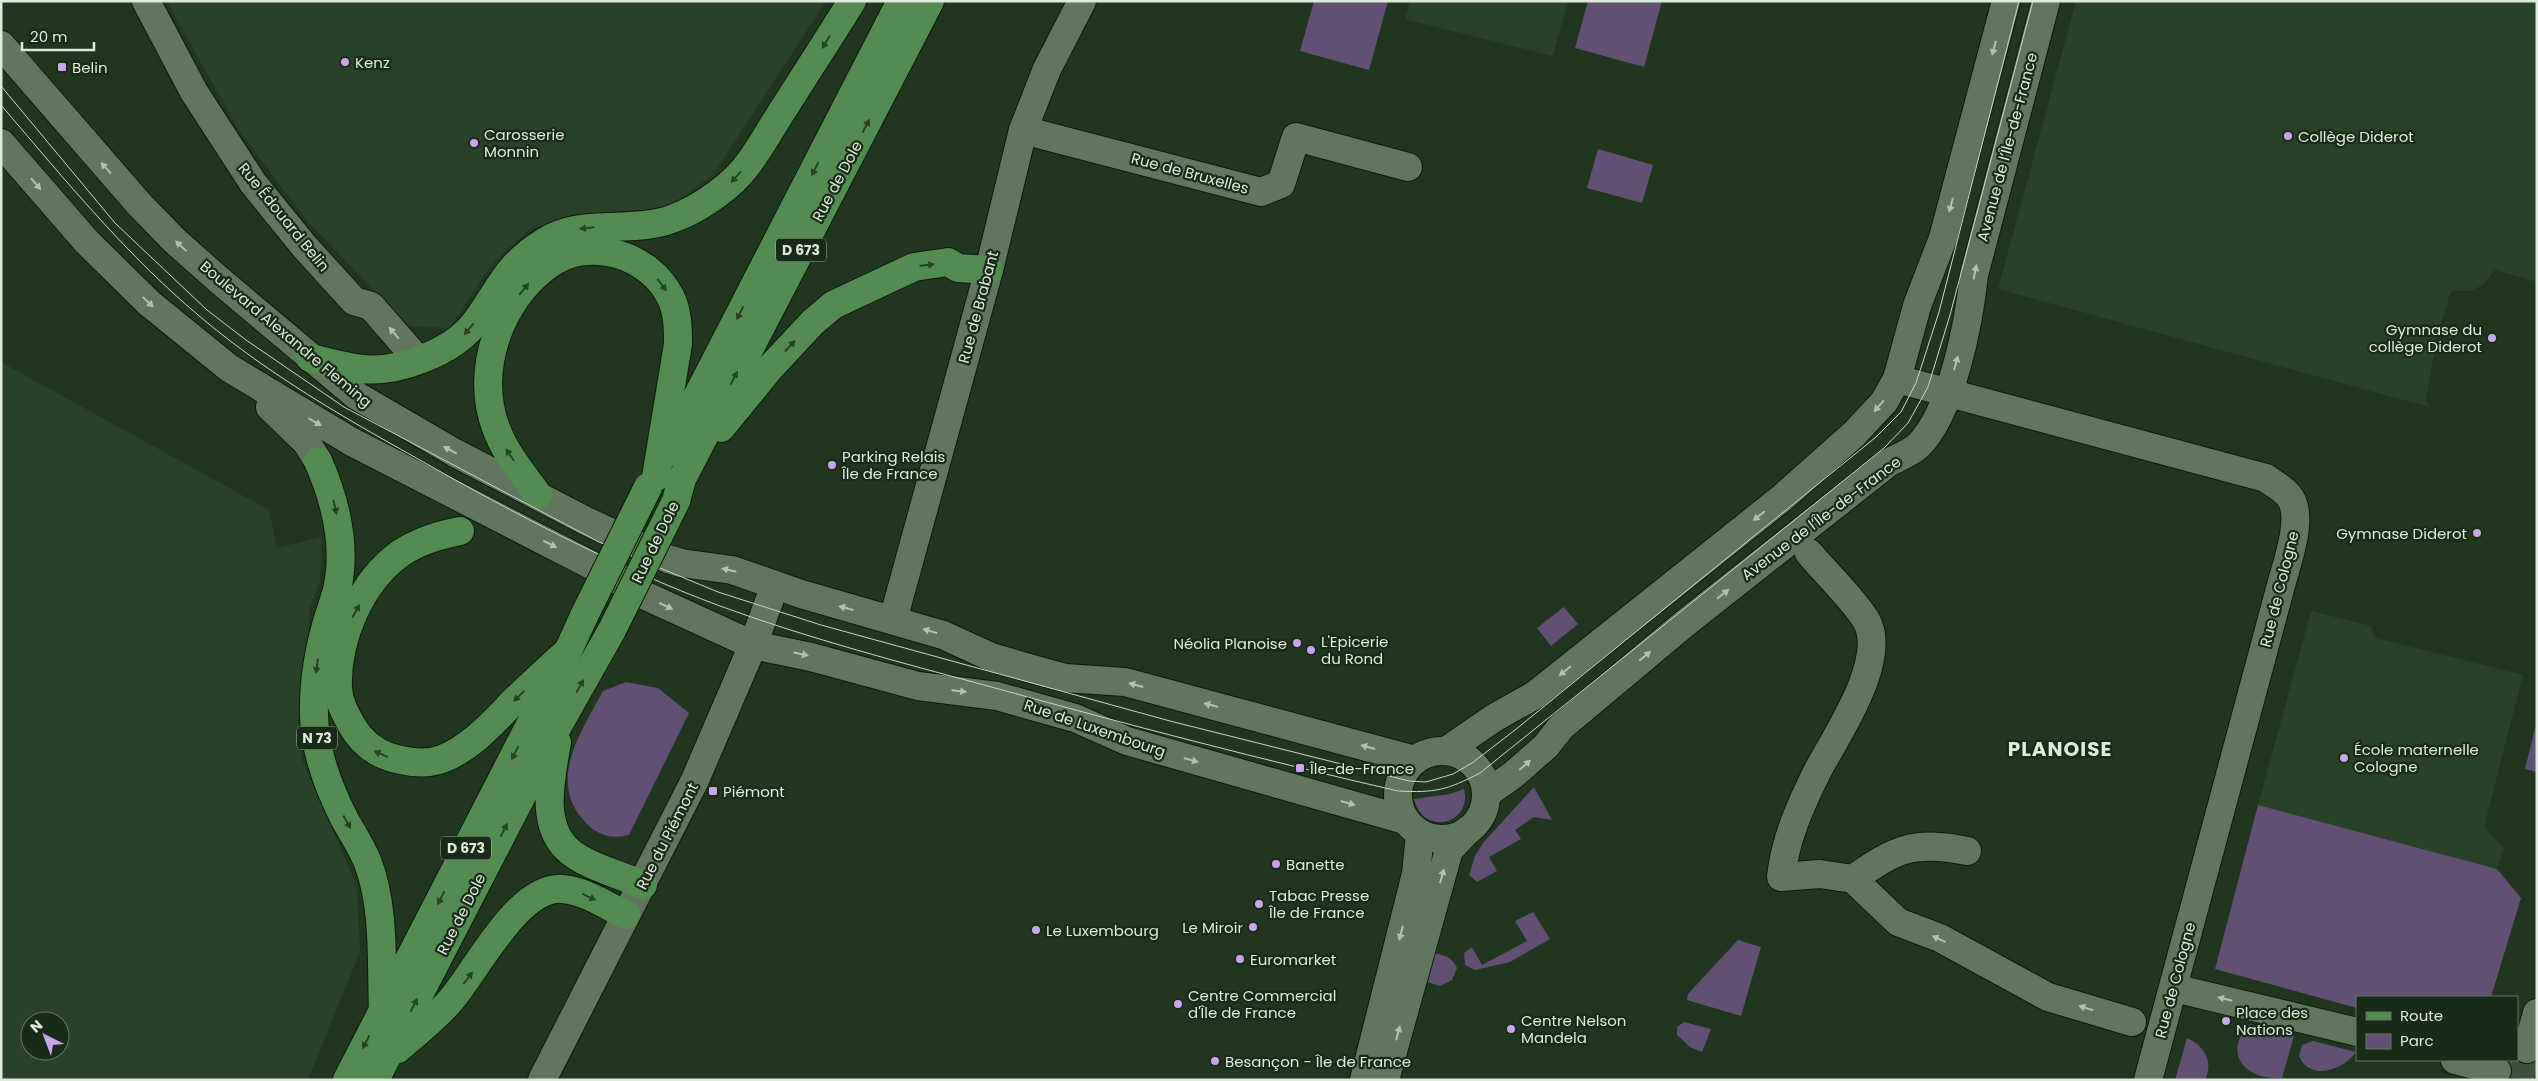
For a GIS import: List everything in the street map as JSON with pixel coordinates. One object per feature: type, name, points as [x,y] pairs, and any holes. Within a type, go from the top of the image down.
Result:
[{"type":"main road","points":[[310,358],[363,369],[395,367],[418,360],[450,347],[463,336],[510,270],[526,254],[546,240],[570,230],[589,227],[639,226],[664,221],[689,212],[710,200],[735,180],[757,151],[852,1]]},
{"type":"main road","name":"Rue de Dole","points":[[380,1071],[559,724],[612,630],[665,486],[901,1]]},
{"type":"main road","name":"Rue de Dole","points":[[347,1080],[568,651],[584,616],[665,486],[930,1]]},
{"type":"main road","points":[[538,496],[506,450],[495,428],[490,404],[488,375],[492,348],[500,324],[531,280],[551,263],[576,253],[600,250],[626,256],[646,268],[660,281],[671,298],[678,323],[678,344],[665,486]]},
{"type":"main road","points":[[665,486],[770,368],[813,322],[834,305],[914,267],[948,262],[958,268],[988,270]]},
{"type":"main road","name":"N 73","points":[[318,461],[335,507],[340,535],[341,563],[337,590],[326,623],[316,671],[314,718],[318,753],[328,786],[362,847],[374,881],[378,908],[383,1010]]},
{"type":"main road","points":[[460,531],[419,542],[400,554],[384,568],[365,593],[349,623],[340,660],[338,690],[343,710],[355,732],[370,749],[392,759],[416,763],[441,760],[462,748],[568,651]]},
{"type":"main road","points":[[559,724],[549,798],[556,833],[567,849],[584,860],[643,884]]},
{"type":"main road","points":[[380,1071],[451,1001],[514,916],[532,898],[546,892],[563,889],[581,894],[626,916]]},
{"type":"street","name":"Rue Édouard Belin","points":[[146,1],[194,92],[253,183],[304,246],[354,301],[371,306],[418,360]]},
{"type":"street","name":"Rue de Brabant","points":[[893,620],[988,270],[1023,130],[1047,69],[1082,1]]},
{"type":"street","points":[[1446,752],[1494,718],[1535,695],[1782,498],[1854,434],[1884,402],[1897,378],[1917,306],[1944,238],[2006,1]]},
{"type":"street","name":"Avenue de l’Île-de-France","points":[[1486,794],[1546,746],[1561,727],[1684,624],[1888,463],[1917,447],[1930,430],[1948,392],[1969,320],[1974,275],[2046,1]]},
{"type":"street","name":"Boulevard Alexandre Fleming","points":[[1,45],[139,204],[219,280],[310,358],[375,408],[455,454],[586,521],[668,558],[681,563],[732,570],[775,585]]},
{"type":"street","name":"Rue de Bruxelles","points":[[1023,130],[1261,192],[1281,184],[1296,137],[1408,167]]},
{"type":"street","points":[[1,143],[88,242],[142,296],[229,368],[345,438],[507,521],[646,596],[753,644]]},
{"type":"street","name":"N 73","points":[[229,368],[292,428],[318,461]]},
{"type":"street","name":"Rue de Cologne","points":[[1897,378],[2266,478],[2289,495],[2294,507],[2297,520],[2280,589],[2148,1080]]},
{"type":"street","points":[[460,531],[507,521]]},
{"type":"street","points":[[1809,553],[1867,621],[1872,646],[1867,671],[1852,712],[1818,771],[1794,824],[1784,854],[1781,878],[1820,874],[1853,879],[1898,922],[1940,938],[2048,996],[2132,1022]]},
{"type":"street","points":[[775,585],[943,635],[991,656],[1025,667],[1066,678],[1125,682],[1415,760]]},
{"type":"street","name":"Rue du Piémont","points":[[542,1080],[695,780],[753,644],[775,585]]},
{"type":"street","name":"Rue de Luxembourg","points":[[753,644],[811,657],[918,686],[997,696],[1075,718],[1127,741],[1392,815],[1412,827]]},
{"type":"street","points":[[1364,1080],[1416,874],[1412,827],[1398,801],[1401,778],[1415,760],[1430,753],[1446,752],[1460,755],[1472,763],[1480,774],[1486,794],[1484,807],[1478,820],[1449,850],[1385,1080]]},
{"type":"street","points":[[1412,827],[1436,839],[1453,838],[1468,830]]},
{"type":"street","points":[[1853,879],[1900,850],[1939,845],[1967,851]]},
{"type":"street","points":[[2174,988],[2356,1032]]},
{"type":"street","points":[[2527,1049],[2537,1013]]},
{"type":"street","points":[[2459,1061],[2497,1071]]},
{"type":"shaded area","points":[[166,1],[826,1],[713,175],[665,210],[531,228],[491,265],[450,328],[409,326],[307,221],[240,132]]},
{"type":"shaded area","points":[[1410,1],[1568,1],[1553,56],[1405,19]]},
{"type":"shaded area","name":"Collège Diderot","points":[[2076,1],[2537,1],[2537,282],[2495,270],[2484,284],[2471,291],[2451,291],[2437,337],[2426,399],[2429,407],[1998,289]]},
{"type":"shaded area","points":[[1,362],[269,510],[277,548],[322,537],[320,581],[310,608],[301,757],[357,886],[360,952],[308,1080],[1,1080]]},
{"type":"shaded area","points":[[2311,611],[2371,626],[2375,638],[2523,675],[2484,827],[2504,848],[2497,869],[2258,805]]},
{"type":"green space","points":[[1314,1],[1388,1],[1369,70],[1300,51]]},
{"type":"green space","points":[[1588,1],[1662,1],[1644,67],[1575,48]]},
{"type":"green space","points":[[1598,149],[1653,165],[1642,203],[1587,188]]},
{"type":"green space","points":[[1564,607],[1578,624],[1551,646],[1537,628]]},
{"type":"green space","points":[[626,682],[658,688],[689,713],[629,835],[606,836],[587,824],[575,808],[569,791],[568,775],[577,740],[603,691]]},
{"type":"green space","points":[[2537,725],[2537,772],[2525,769]]},
{"type":"green space","points":[[1534,787],[1552,820],[1534,817],[1515,830],[1521,839],[1489,857],[1497,871],[1477,882],[1469,875],[1475,856],[1483,843]]},
{"type":"green space","points":[[1464,789],[1465,801],[1461,811],[1455,818],[1446,821],[1436,822],[1427,818],[1419,811],[1414,799],[1450,794]]},
{"type":"green space","points":[[2258,805],[2497,869],[2521,898],[2491,996],[2356,996],[2356,1008],[2215,969]]},
{"type":"green space","points":[[1533,912],[1550,939],[1510,962],[1475,970],[1465,965],[1464,953],[1472,947],[1482,965],[1527,941],[1515,921]]},
{"type":"green space","points":[[1738,940],[1761,947],[1741,1016],[1687,1000],[1688,994]]},
{"type":"green space","points":[[1429,952],[1446,956],[1452,960],[1457,968],[1452,980],[1440,986],[1421,980]]},
{"type":"green space","points":[[1684,1022],[1711,1029],[1702,1052],[1690,1047],[1677,1035],[1677,1027]]},
{"type":"green space","points":[[2250,1024],[2294,1036],[2282,1078],[2269,1078],[2257,1075],[2241,1063],[2238,1045],[2242,1034]]},
{"type":"green space","points":[[2187,1038],[2198,1045],[2206,1055],[2208,1073],[2205,1080],[2175,1080]]},
{"type":"green space","points":[[2313,1041],[2356,1052],[2350,1059],[2335,1068],[2318,1071],[2310,1069],[2299,1056],[2302,1045]]},
{"type":"tunnel","points":[[2519,1080],[2527,1049]]},
{"type":"tram line","points":[[1,86],[115,223],[207,310],[246,340],[344,407],[599,542],[718,592],[821,625],[1170,721],[1409,781],[1426,782],[1453,774],[1472,763],[1515,730],[1876,437],[1901,412],[1916,383],[1939,312],[2019,1]]},
{"type":"tram line","points":[[1,105],[123,244],[176,296],[229,340],[281,377],[362,427],[491,500],[566,539],[681,591],[720,606],[857,650],[1246,755],[1398,791],[1432,791],[1449,787],[1480,773],[1884,448],[1908,423],[1928,387],[1950,315],[2033,1]]},
{"type":"place","name":"Kenz","points":[[345,62]]},
{"type":"place","name":"Belin","points":[[62,67]]},
{"type":"place","name":"Collège Diderot","points":[[2288,136]]},
{"type":"place","name":"Carosserie Monnin","points":[[474,143]]},
{"type":"place","name":"Gymnase du collège Diderot","points":[[2492,338]]},
{"type":"place","name":"Parking Relais Île de France","points":[[832,465]]},
{"type":"place","name":"Gymnase Diderot","points":[[2477,533]]},
{"type":"place","name":"Néolia Planoise","points":[[1297,643]]},
{"type":"place","name":"L'Epicerie du Rond","points":[[1311,650]]},
{"type":"place","name":"École maternelle Cologne","points":[[2344,758]]},
{"type":"place","name":"Île-de-France","points":[[1300,768]]},
{"type":"place","name":"Piémont","points":[[713,791]]},
{"type":"place","name":"Banette","points":[[1276,864]]},
{"type":"place","name":"Tabac Presse Île de France","points":[[1259,904]]},
{"type":"place","name":"Le Miroir","points":[[1253,927]]},
{"type":"place","name":"Le Luxembourg","points":[[1036,930]]},
{"type":"place","name":"Euromarket","points":[[1240,959]]},
{"type":"place","name":"Centre Commercial d'Île de France","points":[[1178,1004]]},
{"type":"place","name":"Place des Nations","points":[[2226,1021]]},
{"type":"place","name":"Centre Nelson Mandela","points":[[1511,1029]]},
{"type":"place","name":"Besançon - Île de France","points":[[1215,1061]]},
{"type":"district","name":"PLANOISE","points":[[2060,749]]}]
